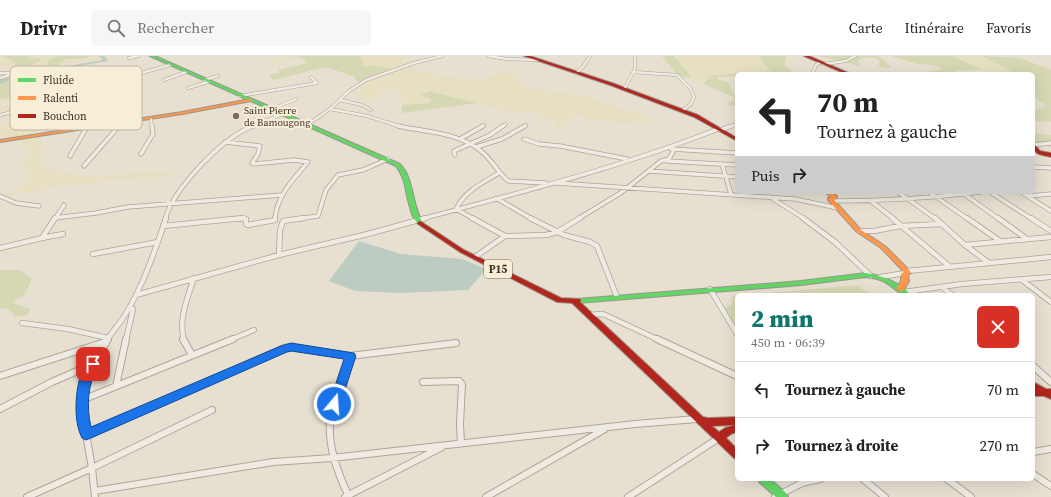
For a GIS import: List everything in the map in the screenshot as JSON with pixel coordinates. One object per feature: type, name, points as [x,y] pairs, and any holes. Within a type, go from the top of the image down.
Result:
[{"type":"main road","points":[[152,56],[240,96],[388,159],[399,166],[403,171],[410,204],[417,221]]},
{"type":"main road","points":[[526,56],[684,111],[735,138]]},
{"type":"main road","points":[[806,56],[844,72]]},
{"type":"main road","points":[[142,119],[250,100]]},
{"type":"main road","points":[[0,142],[70,130]]},
{"type":"main road","points":[[1035,148],[1038,152],[1051,155]]},
{"type":"main road","points":[[831,194],[835,197],[830,199],[859,231],[883,247],[907,272],[904,274],[904,292]]},
{"type":"main road","name":"P15","points":[[417,221],[450,244],[556,298],[565,301],[790,284],[871,276],[880,277],[893,283],[904,292]]},
{"type":"main road","points":[[574,301],[697,419],[735,453]]},
{"type":"main road","points":[[1035,384],[1051,392]]},
{"type":"main road","points":[[1035,385],[1051,396]]},
{"type":"main road","points":[[1035,392],[1051,392]]},
{"type":"main road","points":[[697,419],[708,422],[735,421]]},
{"type":"main road","points":[[719,438],[728,431],[735,429]]},
{"type":"main road","points":[[765,481],[779,496]]},
{"type":"street","points":[[129,58],[138,56]]},
{"type":"street","points":[[308,124],[330,109],[349,91],[370,78],[426,58],[442,56]]},
{"type":"street","points":[[488,56],[507,59],[537,60]]},
{"type":"street","points":[[576,73],[583,67],[590,56]]},
{"type":"street","points":[[624,89],[633,72],[636,62],[635,56]]},
{"type":"street","points":[[813,72],[815,66],[822,63],[845,62],[855,56]]},
{"type":"street","points":[[142,74],[170,65]]},
{"type":"street","points":[[164,80],[186,72]]},
{"type":"street","points":[[633,72],[677,75],[690,88],[694,97],[691,103],[683,110],[684,111]]},
{"type":"street","points":[[0,73],[10,74]]},
{"type":"street","points":[[0,78],[10,76]]},
{"type":"street","points":[[188,88],[218,76]]},
{"type":"street","points":[[240,96],[317,83],[311,77]]},
{"type":"street","points":[[272,109],[296,99]]},
{"type":"street","points":[[340,100],[362,105],[371,110]]},
{"type":"street","points":[[330,109],[363,115],[398,126],[446,134],[460,139],[476,147],[509,182],[629,187],[795,199],[838,208]]},
{"type":"street","points":[[0,115],[10,112]]},
{"type":"street","points":[[283,114],[245,129],[217,148],[191,177],[172,202],[165,217],[158,242],[136,295],[125,316],[106,340],[85,380],[82,400],[95,494],[273,462],[332,458],[634,424],[697,419]]},
{"type":"street","points":[[141,154],[153,134],[151,118]]},
{"type":"street","points":[[455,155],[454,151],[494,133],[506,124]]},
{"type":"street","points":[[460,139],[484,125]]},
{"type":"street","points":[[476,147],[509,137],[526,125]]},
{"type":"street","points":[[136,295],[279,255],[355,238],[552,183],[630,160],[735,125]]},
{"type":"street","points":[[70,156],[85,130]]},
{"type":"street","points":[[84,166],[115,130]]},
{"type":"street","points":[[524,139],[539,144],[560,146],[630,160]]},
{"type":"street","points":[[163,226],[244,218],[246,218],[245,223],[247,225],[272,222],[275,220],[276,208],[287,185],[308,162],[294,160],[254,164],[252,162],[258,154],[260,146],[225,142]]},
{"type":"street","points":[[1035,145],[1051,143]]},
{"type":"street","points":[[666,148],[674,150],[735,153]]},
{"type":"street","points":[[456,210],[505,236],[540,236],[557,232],[629,187],[663,160],[670,158],[674,150]]},
{"type":"street","points":[[279,255],[280,230],[283,221],[318,216],[326,190],[338,175],[363,170],[388,159]]},
{"type":"street","points":[[663,160],[735,165]]},
{"type":"street","points":[[722,164],[731,194]]},
{"type":"street","points":[[1035,167],[1051,168]]},
{"type":"street","points":[[649,171],[735,177]]},
{"type":"street","points":[[456,210],[459,203],[465,196],[499,173]]},
{"type":"street","points":[[900,194],[941,224],[989,263]]},
{"type":"street","points":[[932,194],[1000,241]]},
{"type":"street","points":[[832,201],[906,199],[953,194]]},
{"type":"street","points":[[963,194],[1027,239]]},
{"type":"street","points":[[993,194],[1051,230]]},
{"type":"street","points":[[1024,194],[1051,211]]},
{"type":"street","points":[[1028,196],[1051,194]]},
{"type":"street","points":[[54,218],[96,213],[128,206],[282,195]]},
{"type":"street","points":[[0,196],[16,202],[39,206]]},
{"type":"street","points":[[769,197],[781,203],[782,206],[814,225],[835,242],[871,276]]},
{"type":"street","points":[[496,198],[520,214],[557,232],[572,238],[591,242],[597,246],[617,297]]},
{"type":"street","points":[[871,201],[903,226],[949,266]]},
{"type":"street","points":[[42,238],[64,205]]},
{"type":"street","points":[[859,231],[874,231],[903,226],[941,224]]},
{"type":"street","points":[[0,248],[63,234]]},
{"type":"street","points":[[475,257],[505,236]]},
{"type":"street","points":[[965,245],[1051,237]]},
{"type":"street","points":[[93,254],[158,242]]},
{"type":"street","points":[[880,277],[949,266],[1051,257]]},
{"type":"street","points":[[904,292],[1051,277]]},
{"type":"street","points":[[192,355],[185,343],[182,331],[189,293],[194,278]]},
{"type":"street","points":[[1022,280],[1051,302]]},
{"type":"street","points":[[942,287],[950,293]]},
{"type":"street","points":[[710,289],[735,331]]},
{"type":"street","points":[[116,386],[133,309]]},
{"type":"street","points":[[588,315],[603,314],[608,316],[735,375]]},
{"type":"street","points":[[22,322],[68,329],[106,340]]},
{"type":"street","points":[[82,400],[254,330]]},
{"type":"street","points":[[0,376],[106,340]]},
{"type":"street","points":[[86,435],[284,348],[291,347],[350,356],[456,343]]},
{"type":"street","points":[[350,356],[328,429],[332,458],[347,496],[446,445]]},
{"type":"street","points":[[0,410],[52,382],[93,364]]},
{"type":"street","points":[[1035,368],[1051,382]]},
{"type":"street","points":[[423,382],[459,381],[462,384],[460,424],[461,443]]},
{"type":"street","points":[[30,496],[212,410]]},
{"type":"street","points":[[486,497],[606,428]]},
{"type":"street","points":[[628,497],[719,438]]},
{"type":"street","points":[[1035,452],[1051,449]]},
{"type":"street","points":[[1035,475],[1051,486]]},
{"type":"street","points":[[779,496],[802,483],[811,481]]},
{"type":"street","points":[[865,481],[885,497]]},
{"type":"street","points":[[950,481],[971,497]]},
{"type":"shaded area","points":[[0,56],[11,59],[17,66],[10,66],[10,68],[0,66]]},
{"type":"shaded area","points":[[31,56],[58,56],[49,60],[47,65],[37,66],[33,65],[43,58],[25,59]]},
{"type":"shaded area","points":[[90,56],[110,56],[111,58],[104,61],[83,61]]},
{"type":"shaded area","points":[[279,56],[299,56],[303,58],[267,65],[263,63],[278,58]]},
{"type":"shaded area","points":[[414,56],[404,58],[403,62],[412,68],[429,74],[480,80],[496,74],[517,74],[515,78],[527,88],[581,95],[628,111],[640,111],[648,118],[665,123],[638,122],[634,125],[612,121],[588,120],[582,115],[569,118],[564,128],[558,128],[553,118],[538,119],[537,113],[488,108],[477,103],[432,100],[429,103],[402,105],[402,98],[406,96],[396,93],[396,90],[382,91],[377,97],[371,100],[354,96],[363,91],[357,88],[365,85],[363,82],[394,70],[379,66],[370,65],[367,67],[362,65],[359,57]]},
{"type":"shaded area","points":[[674,56],[760,56],[765,65],[771,71],[735,72],[735,74],[711,76],[703,84],[692,78]]},
{"type":"shaded area","points":[[953,56],[982,56],[1012,71],[990,72],[982,70],[958,72],[955,70],[981,69]]},
{"type":"shaded area","points":[[69,60],[83,61],[60,64],[61,62]]},
{"type":"shaded area","points":[[0,97],[3,99],[1,106],[10,107],[10,116],[0,119]]},
{"type":"shaded area","points":[[0,122],[10,124],[10,130],[42,130],[39,132],[42,139],[40,167],[92,177],[140,172],[186,172],[159,178],[124,179],[65,186],[0,197],[0,195],[18,188],[28,181],[31,175],[21,166],[31,149],[25,147],[19,139],[0,136]]},
{"type":"shaded area","points":[[359,241],[401,254],[462,259],[486,269],[468,290],[401,293],[355,291],[329,281]]},
{"type":"green space","points":[[1,56],[31,56],[27,57],[27,59],[43,58],[33,65],[37,66],[17,66],[10,59]]},
{"type":"green space","points":[[58,56],[90,56],[83,59],[69,59],[61,62],[58,66],[37,66],[47,65],[49,60]]},
{"type":"green space","points":[[299,56],[364,56],[359,57],[364,62],[362,65],[367,67],[384,67],[394,70],[363,82],[356,81],[355,77],[326,67],[273,80],[269,75],[280,73],[278,70],[308,63]]},
{"type":"green space","points":[[662,56],[674,56],[692,78],[678,76]]},
{"type":"green space","points":[[760,56],[788,56],[786,57],[784,66],[792,71],[759,72],[771,71],[765,65]]},
{"type":"green space","points":[[818,56],[879,56],[891,67],[881,67],[878,65],[880,61],[871,58],[857,61],[860,64],[859,66]]},
{"type":"green space","points":[[891,56],[953,56],[982,70],[924,72],[941,70],[941,68],[934,65],[918,64]]},
{"type":"green space","points":[[982,56],[1020,58],[1051,70],[1051,122],[1035,121],[1035,110],[1043,108],[1046,105],[1035,98],[1035,72],[1009,72],[1011,71]]},
{"type":"green space","points":[[735,74],[735,76],[718,77],[718,79],[729,83],[732,93],[735,95],[735,106],[726,104],[734,101],[734,97],[703,84],[711,76]]},
{"type":"green space","points":[[10,75],[10,98],[3,99],[0,97],[0,77]]},
{"type":"green space","points":[[429,91],[477,103],[402,113],[402,105],[429,103],[431,100],[421,95]]},
{"type":"green space","points":[[1035,133],[1051,135],[1051,146],[1035,146]]},
{"type":"green space","points":[[0,270],[20,270],[32,278],[26,293],[12,303],[30,309],[27,315],[16,317],[7,308],[0,309]]},
{"type":"green space","points":[[859,285],[861,288],[870,293],[769,293]]},
{"type":"green space","points":[[732,296],[735,296],[735,326],[724,308],[732,304]]},
{"type":"waterway","points":[[76,66],[106,61],[101,56]]},
{"type":"waterway","points":[[0,82],[10,79]]},
{"type":"traffic: fast","points":[[152,56],[398,165],[405,176],[413,208],[420,223]]},
{"type":"traffic: fast","points":[[577,301],[801,283],[866,275],[878,277],[888,281],[904,293]]},
{"type":"traffic: fast","points":[[765,481],[783,497]]},
{"type":"traffic: slow","points":[[142,119],[250,100]]},
{"type":"traffic: slow","points":[[0,141],[72,130]]},
{"type":"traffic: slow","points":[[831,194],[835,197],[830,199],[859,231],[883,247],[907,271],[908,273],[904,274],[905,281],[900,289]]},
{"type":"traffic: jam","points":[[526,56],[611,84],[696,116],[735,139]]},
{"type":"traffic: jam","points":[[806,56],[844,72]]},
{"type":"traffic: jam","points":[[1035,148],[1038,152],[1051,155]]},
{"type":"traffic: jam","points":[[420,223],[462,251],[560,300],[577,301]]},
{"type":"traffic: jam","points":[[574,301],[735,453]]},
{"type":"traffic: jam","points":[[1035,386],[1051,396]]},
{"type":"traffic: jam","points":[[1035,393],[1051,392]]},
{"type":"traffic: jam","points":[[700,420],[708,422],[735,421]]},
{"type":"traffic: jam","points":[[719,438],[728,431],[735,429]]},
{"type":"place","name":"Saint Pierre de Bamougong","points":[[236,116]]},
{"type":"route","points":[[93,364],[85,380],[82,400],[86,435],[284,348],[291,347],[350,356],[334,404]]}]
